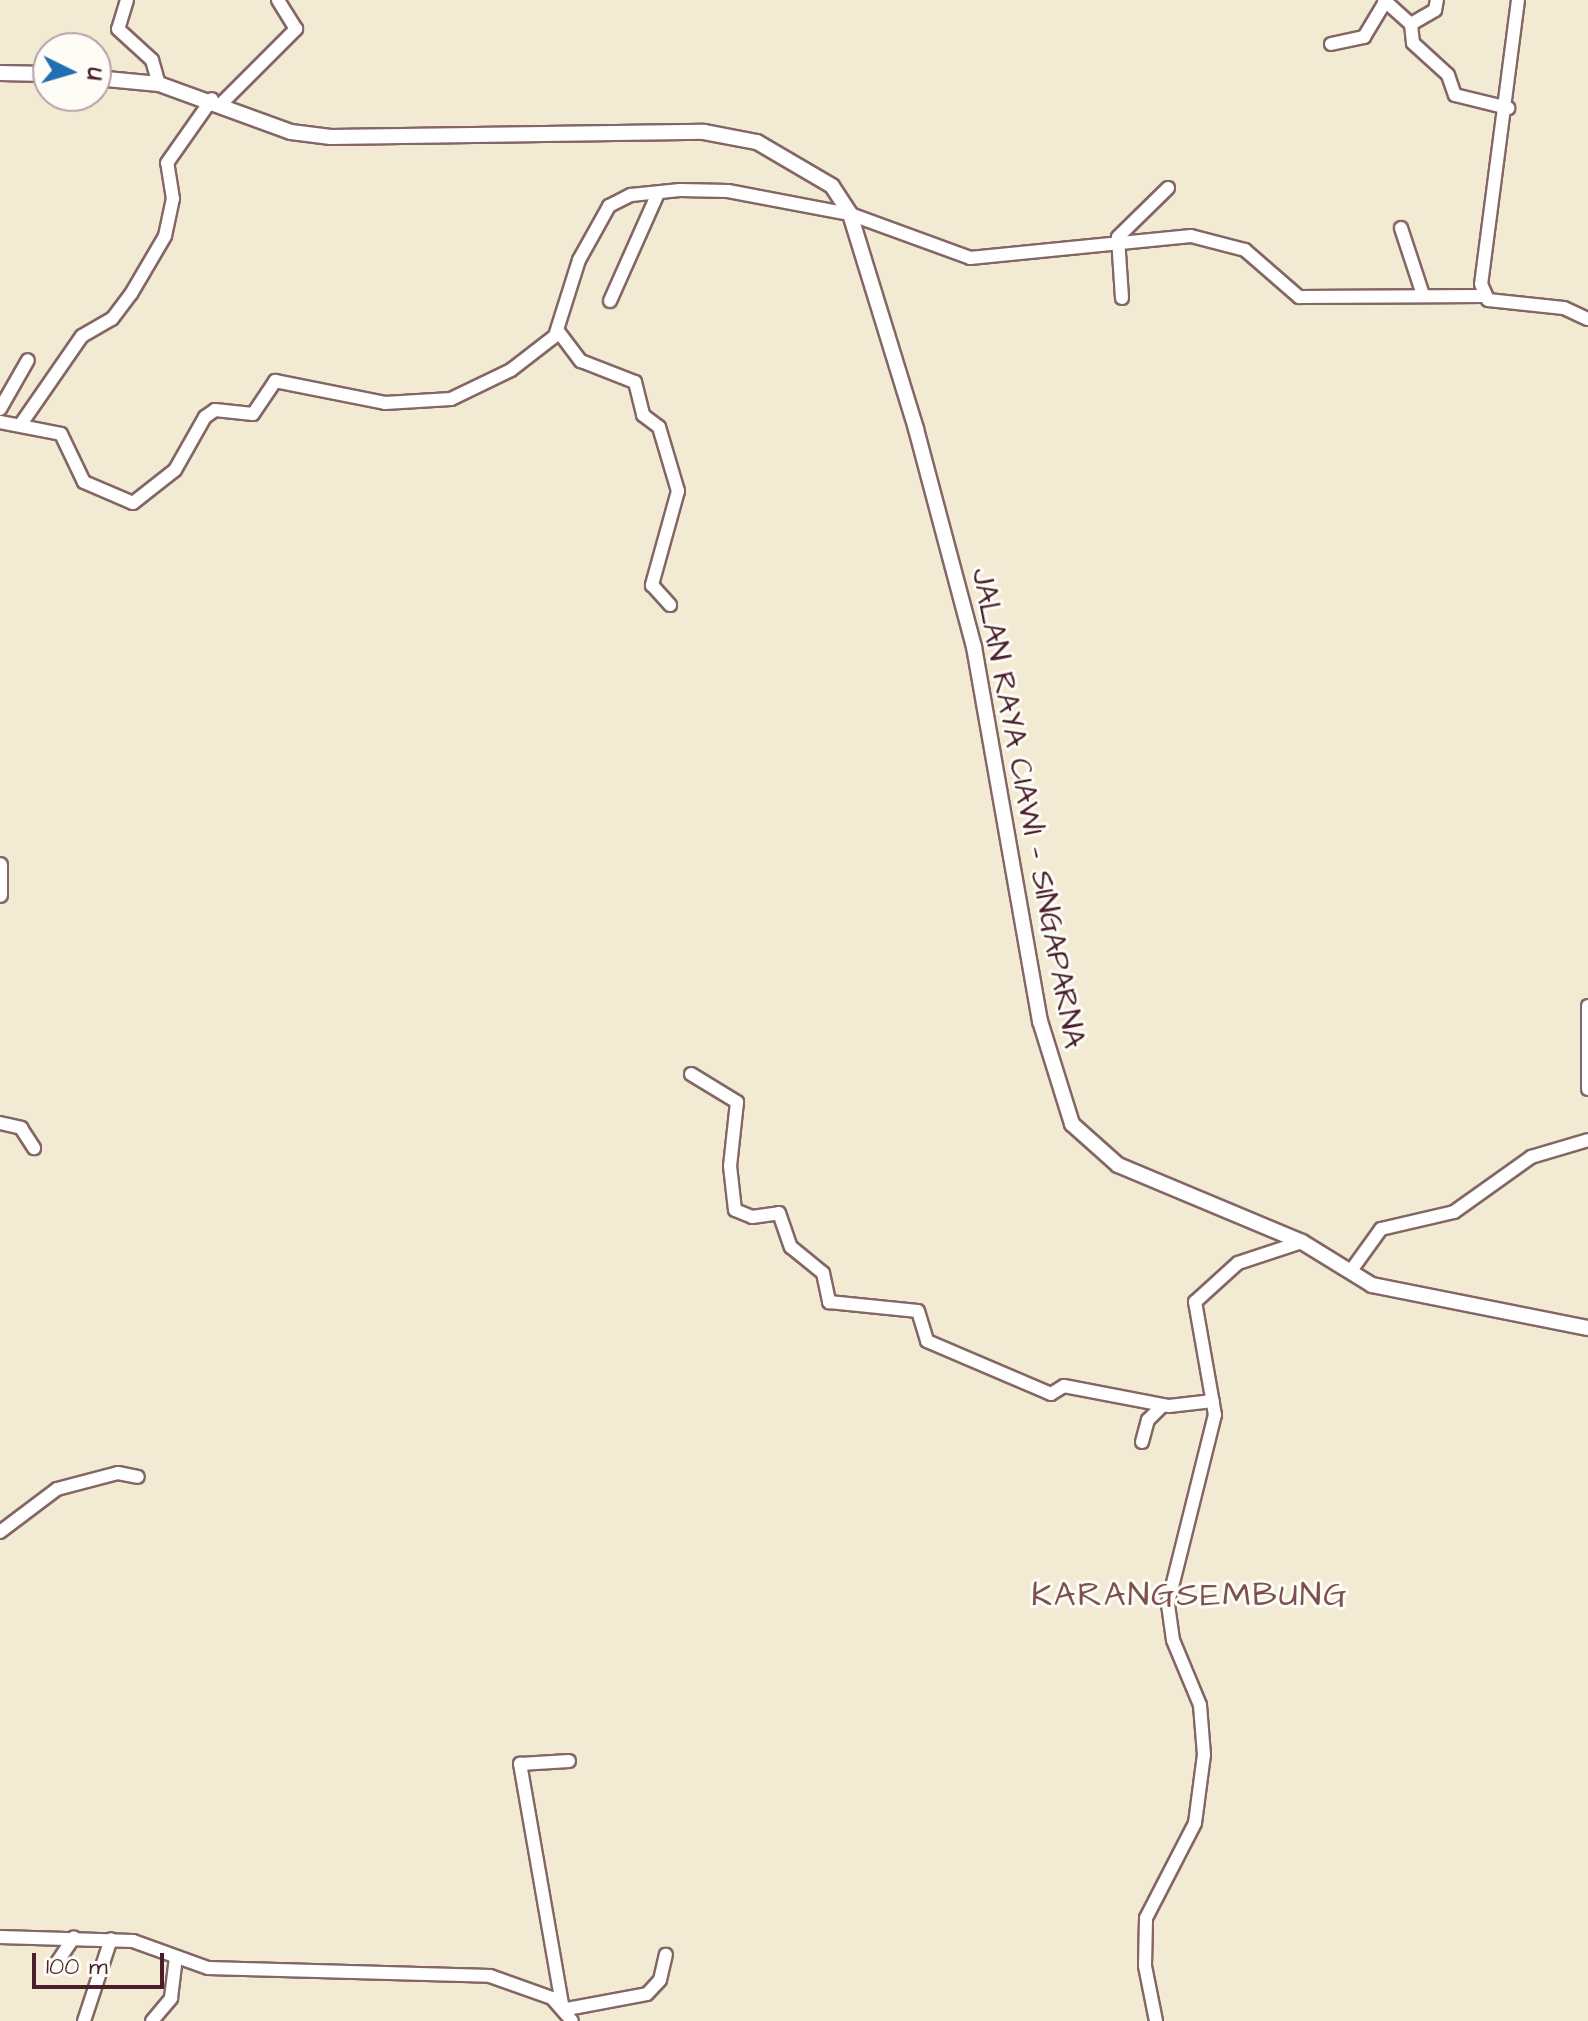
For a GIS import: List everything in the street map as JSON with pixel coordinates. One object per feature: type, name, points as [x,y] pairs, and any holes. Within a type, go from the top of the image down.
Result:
[{"type":"main road","points":[[0,73],[32,74]]},
{"type":"main road","name":"JALAN RAYA CIAWI — SINGAPARNA","points":[[112,80],[159,84],[217,101],[296,134],[432,140],[704,132],[794,158],[832,186],[850,214],[974,647],[1040,1021],[1072,1124],[1118,1165],[1302,1242],[1350,1272],[1410,1295],[1588,1328]]},
{"type":"main road","points":[[0,865],[0,895]]},
{"type":"street","points":[[127,0],[118,29],[152,60],[159,84]]},
{"type":"street","points":[[21,424],[82,336],[112,319],[155,252],[173,199],[167,163],[217,101],[296,29],[277,9],[278,0]]},
{"type":"street","points":[[1411,24],[1435,10],[1437,0]]},
{"type":"street","points":[[1484,296],[1489,216],[1508,108],[1518,0]]},
{"type":"street","points":[[1331,44],[1364,37],[1384,1],[1411,24],[1413,43],[1448,75],[1455,95],[1508,108]]},
{"type":"street","points":[[1122,298],[1116,246],[1144,205],[1168,188]]},
{"type":"street","points":[[0,422],[61,434],[75,471],[113,500],[140,501],[175,470],[205,417],[215,410],[253,414],[275,381],[385,403],[443,401],[511,370],[558,331],[579,260],[603,214],[617,200],[658,193],[728,191],[850,214],[970,258],[1116,246],[1166,236],[1236,247],[1299,297],[1484,296],[1588,319]]},
{"type":"street","points":[[610,301],[658,193]]},
{"type":"street","points":[[1401,228],[1423,295]]},
{"type":"street","points":[[558,331],[581,361],[635,382],[643,415],[659,427],[678,491],[652,585],[670,605]]},
{"type":"street","points":[[0,409],[28,360]]},
{"type":"street","points":[[1588,1006],[1588,1089]]},
{"type":"street","points":[[691,1074],[737,1102],[730,1166],[735,1210],[752,1217],[779,1213],[791,1247],[823,1273],[829,1302],[918,1311],[927,1341],[1051,1394],[1070,1387],[1163,1405],[1213,1401]]},
{"type":"street","points":[[0,1123],[21,1128],[34,1148]]},
{"type":"street","points":[[1350,1272],[1381,1229],[1454,1212],[1531,1157],[1588,1140]]},
{"type":"street","points":[[1156,2021],[1144,1950],[1146,1918],[1195,1823],[1204,1755],[1200,1705],[1173,1640],[1168,1603],[1210,1442],[1213,1401],[1196,1320],[1199,1292],[1258,1254],[1302,1242]]},
{"type":"street","points":[[1142,1442],[1148,1420],[1163,1405]]},
{"type":"street","points":[[0,1532],[57,1489],[118,1473],[138,1477]]},
{"type":"street","points":[[567,2011],[520,1764],[569,1761]]},
{"type":"street","points":[[0,1937],[111,1939],[208,1968],[490,1976],[567,2011],[647,1994],[666,1955]]},
{"type":"street","points":[[56,1964],[74,1937]]},
{"type":"street","points":[[84,2021],[111,1939]]},
{"type":"street","points":[[152,2021],[171,1998],[176,1959]]},
{"type":"district","name":"KARANGSEMBUNG","points":[[1190,1596]]}]
